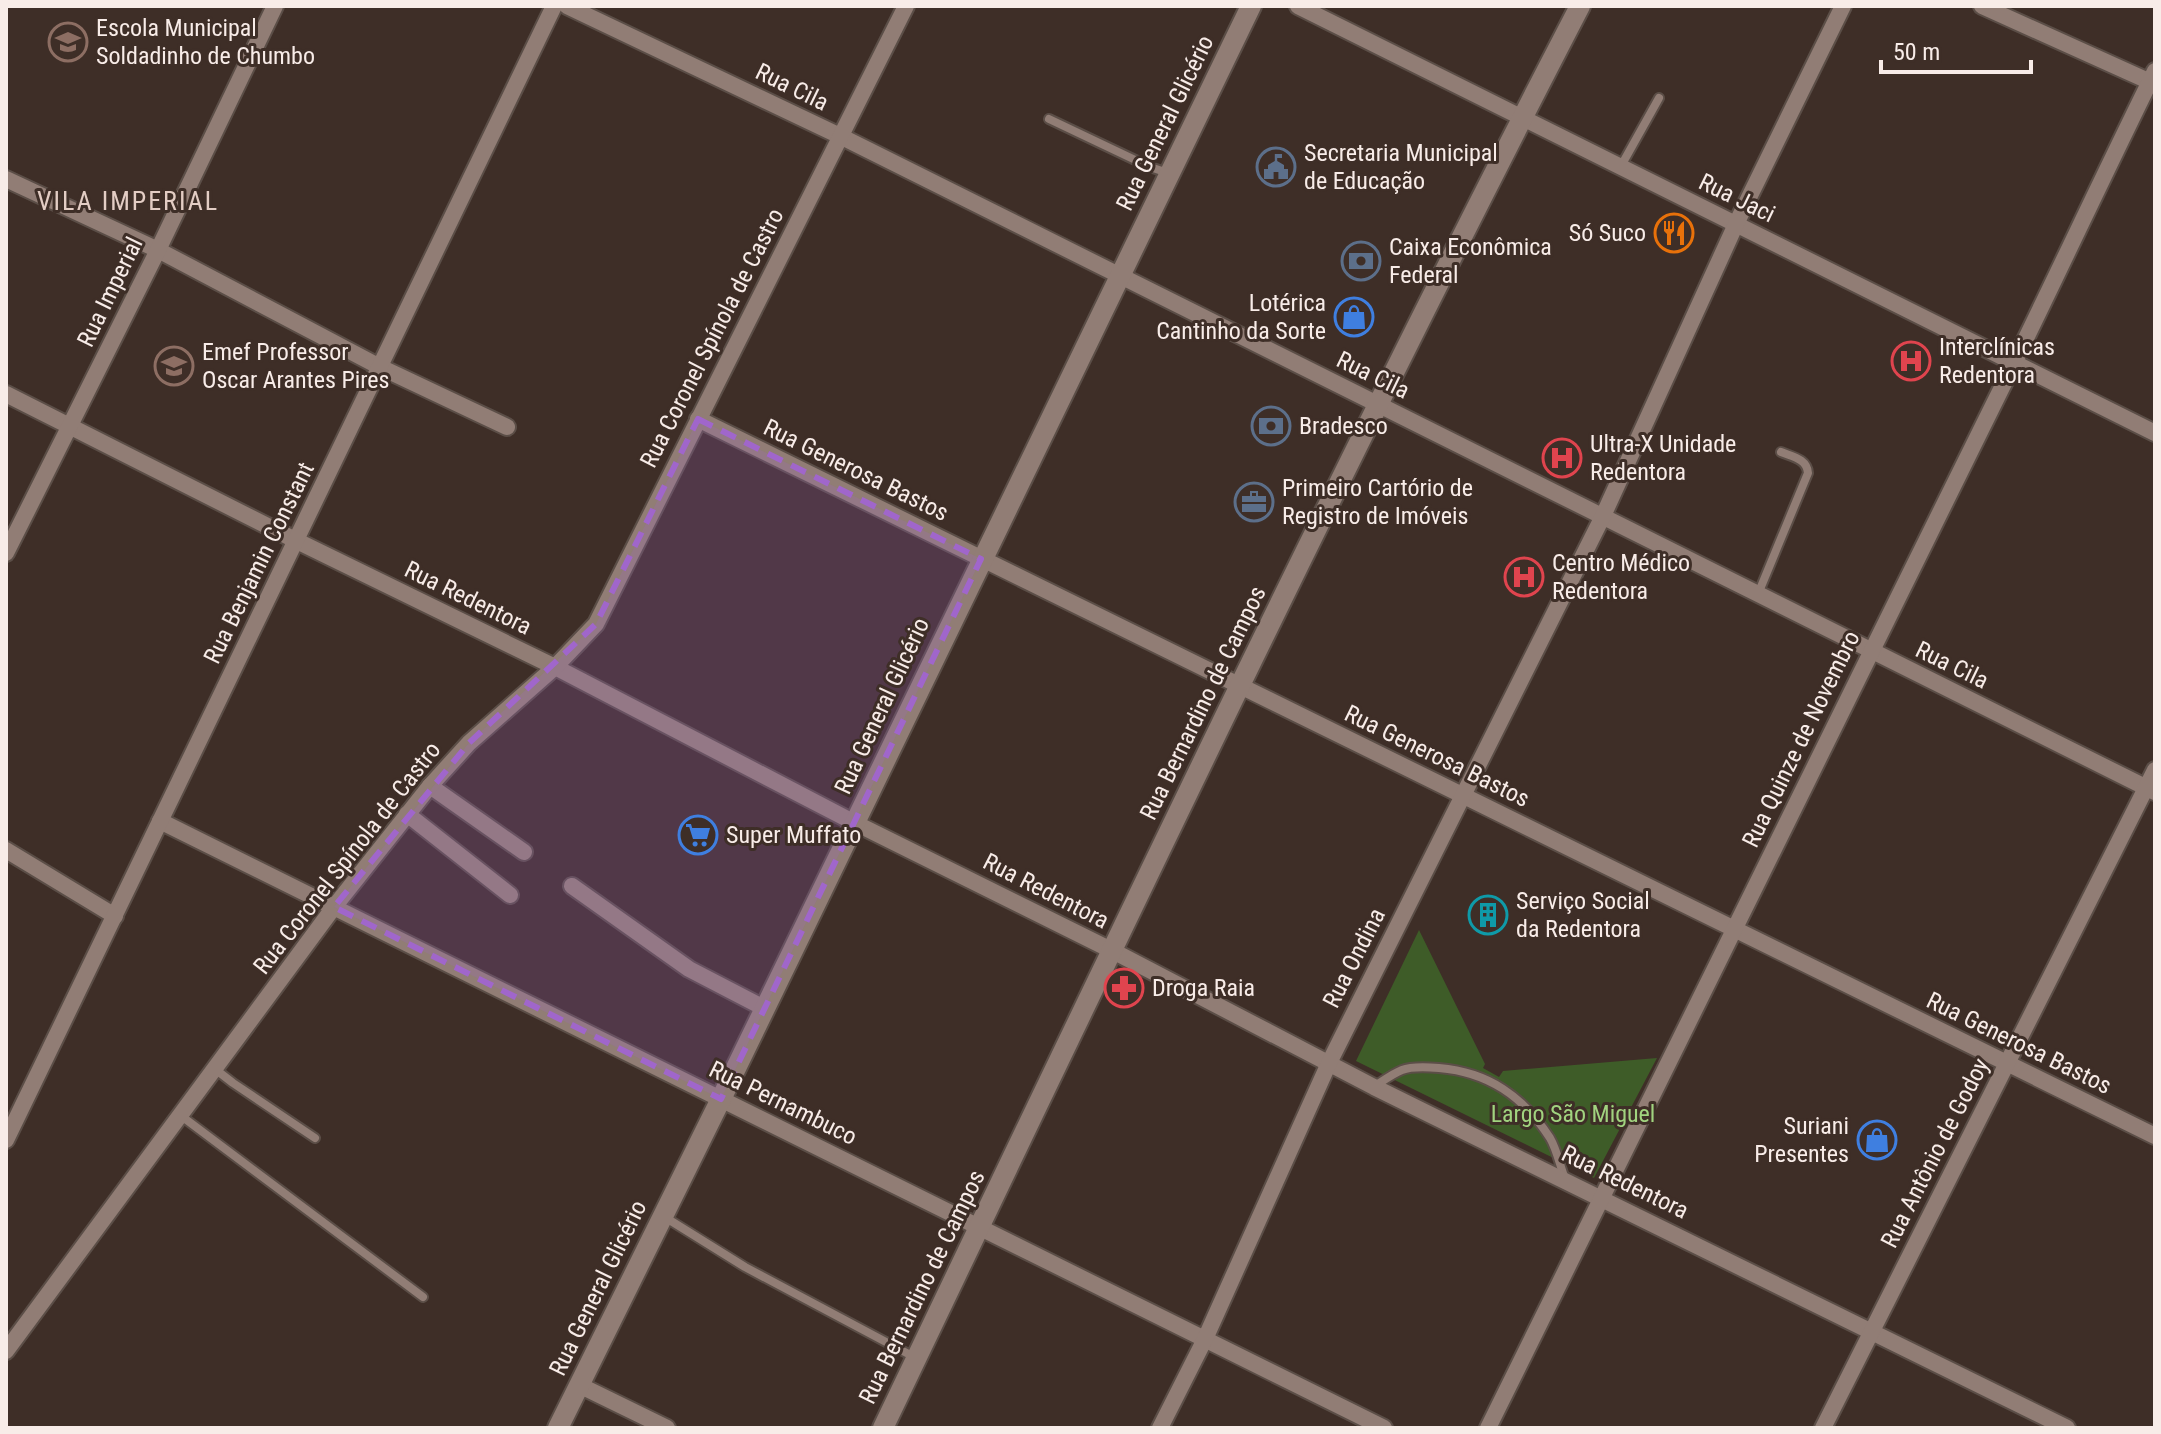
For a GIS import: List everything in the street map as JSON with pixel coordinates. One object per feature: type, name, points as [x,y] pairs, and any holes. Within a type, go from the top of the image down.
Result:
[{"type":"street","name":"Rua Imperial","points":[[6,553],[158,250],[275,6]]},
{"type":"street","name":"Rua Benjamin Constant","points":[[6,1140],[11,1116],[115,916],[554,6]]},
{"type":"street","name":"Rua Cila","points":[[567,6],[840,136],[2151,790]]},
{"type":"street","name":"Rua Coronel Spínola de Castro","points":[[6,1351],[334,907],[407,814],[469,743],[555,667],[596,624],[906,6]]},
{"type":"street","name":"Rua General Glicério","points":[[558,1428],[1251,6]]},
{"type":"street","name":"Rua Jaci","points":[[1298,6],[2155,433]]},
{"type":"street","name":"Rua Bernardino de Campos","points":[[883,1428],[1111,950],[1378,404],[1580,6]]},
{"type":"street","name":"Rua Ondina","points":[[1160,1428],[1205,1339],[1329,1063],[1603,516],[1736,224],[1843,6]]},
{"type":"street","points":[[1982,6],[2153,79]]},
{"type":"street","name":"Rua Quinze de Novembro","points":[[1488,1428],[2153,79]]},
{"type":"street","points":[[6,179],[158,250],[380,367],[507,427]]},
{"type":"street","name":"Rua Redentora","points":[[6,394],[555,667],[1374,1087],[2067,1428]]},
{"type":"street","name":"Rua Generosa Bastos","points":[[698,419],[2155,1136]]},
{"type":"street","name":"Rua Antônio de Godoy","points":[[1823,1428],[2151,790],[2155,770]]},
{"type":"street","points":[[430,786],[524,852]]},
{"type":"street","points":[[407,814],[510,895]]},
{"type":"street","name":"Rua Pernambuco","points":[[160,821],[1384,1428]]},
{"type":"street","points":[[6,850],[115,916]]},
{"type":"street","points":[[572,886],[689,969],[764,1008]]},
{"type":"street","points":[[579,1385],[667,1428]]},
{"type":"lane","points":[[1620,167],[1659,98]]},
{"type":"lane","points":[[1049,119],[1169,173]]},
{"type":"lane","points":[[1758,594],[1808,473],[1804,462],[1781,452]]},
{"type":"lane","points":[[1374,1087],[1402,1070],[1428,1067],[1461,1070],[1488,1079],[1530,1112],[1552,1140],[1565,1179]]},
{"type":"lane","points":[[215,1068],[315,1138]]},
{"type":"lane","points":[[180,1115],[423,1297]]},
{"type":"lane","points":[[663,1216],[745,1267],[916,1358]]},
{"type":"highlighted area","points":[[698,419],[981,559],[721,1099],[334,907],[469,743],[596,624]]},
{"type":"green space","name":"Largo São Miguel","points":[[1419,930],[1485,1064],[1483,1068],[1499,1077],[1503,1071],[1657,1058],[1594,1178],[1356,1061]]},
{"type":"place","name":"Escola Municipal Soldadinho de Chumbo","points":[[68,42]]},
{"type":"place","name":"Secretaria Municipal de Educação","points":[[1276,167]]},
{"type":"place","name":"Só Suco","points":[[1674,233]]},
{"type":"place","name":"Caixa Econômica Federal","points":[[1361,261]]},
{"type":"place","name":"Lotérica Cantinho da Sorte","points":[[1354,317]]},
{"type":"place","name":"Interclínicas Redentora","points":[[1911,361]]},
{"type":"place","name":"Emef Professor Oscar Arantes Pires","points":[[174,366]]},
{"type":"place","name":"Bradesco","points":[[1271,426]]},
{"type":"place","name":"Ultra-X Unidade Redentora","points":[[1562,458]]},
{"type":"place","name":"Primeiro Cartório de Registro de Imóveis","points":[[1254,502]]},
{"type":"place","name":"Centro Médico Redentora","points":[[1524,577]]},
{"type":"place","name":"Super Muffato","points":[[698,835]]},
{"type":"place","name":"Serviço Social da Redentora","points":[[1488,915]]},
{"type":"place","name":"Droga Raia","points":[[1124,988]]},
{"type":"place","name":"Suriani Presentes","points":[[1877,1140]]},
{"type":"district","name":"VILA IMPERIAL","points":[[128,201]]}]
